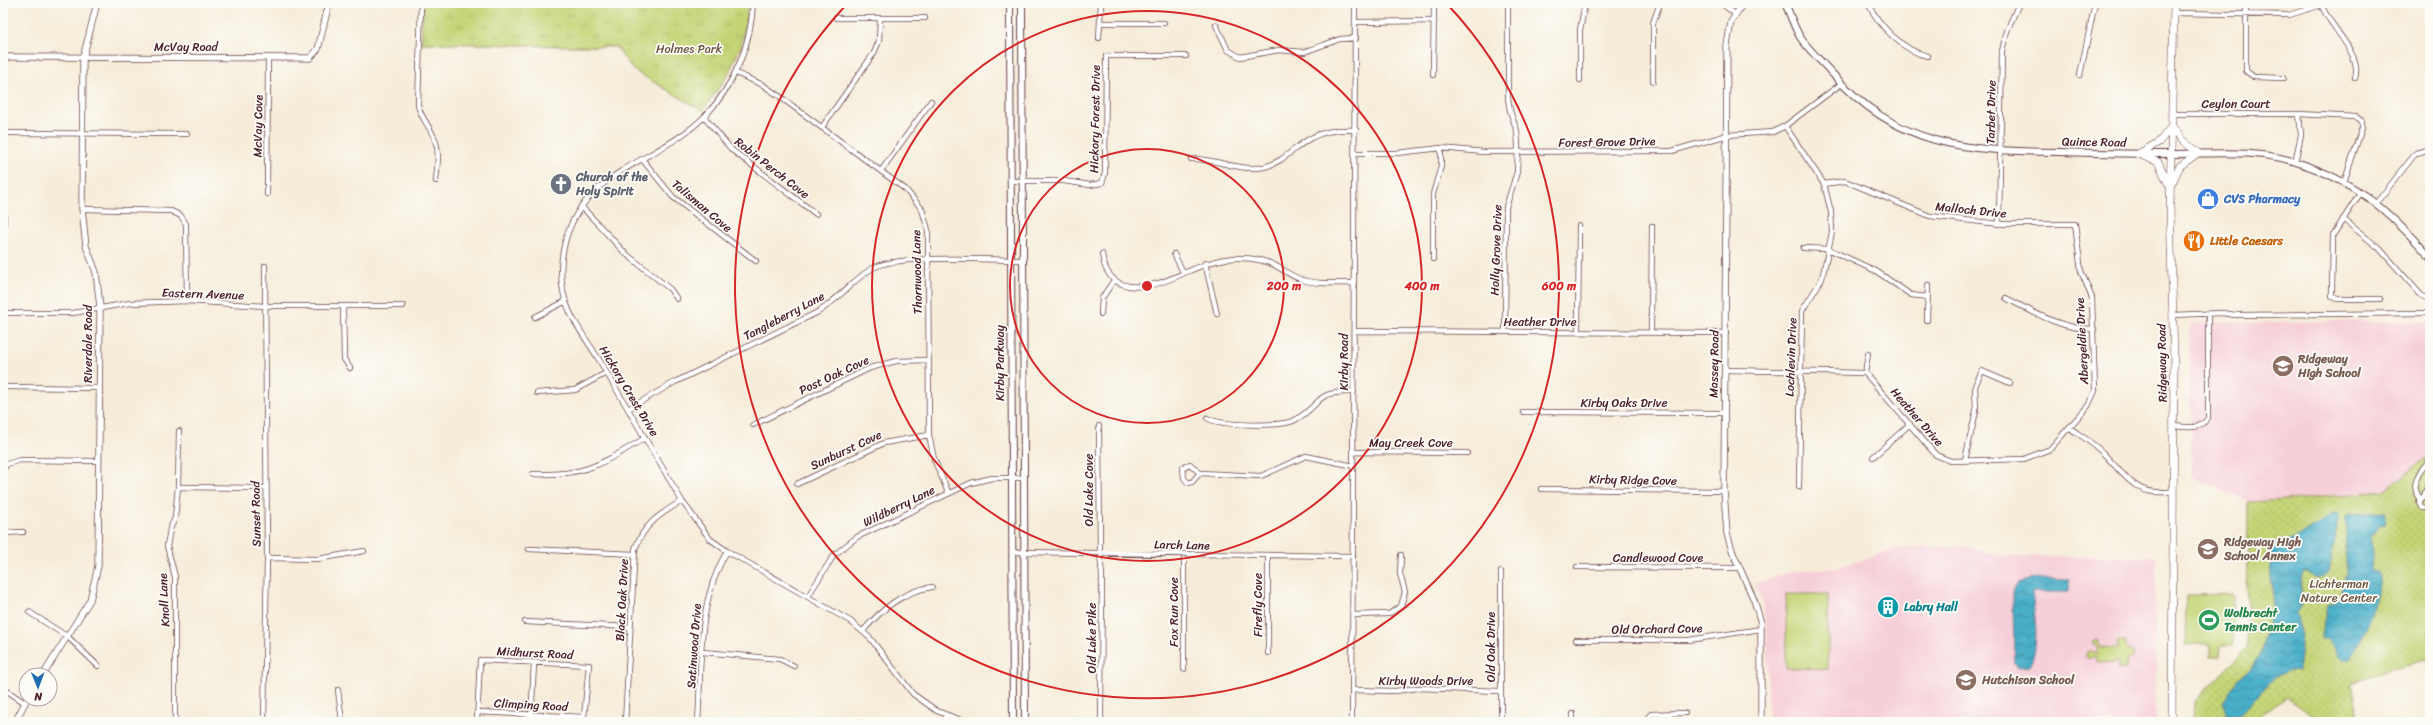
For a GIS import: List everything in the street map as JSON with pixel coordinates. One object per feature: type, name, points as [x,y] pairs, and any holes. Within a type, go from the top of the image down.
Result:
[{"type":"main road","name":"Kirby Parkway","points":[[1010,3],[1013,722]]},
{"type":"main road","name":"Kirby Parkway","points":[[1022,3],[1025,722]]},
{"type":"main road","name":"Quince Road","points":[[1785,3],[1801,38],[1841,84],[1868,107],[1912,132],[1962,147],[2000,151],[2138,154],[2254,154],[2295,162],[2344,182],[2377,202],[2430,257]]},
{"type":"main road","name":"Ridgeway Road","points":[[2172,722],[2174,426],[2170,187],[2174,3]]},
{"type":"main road","points":[[2138,154],[2159,142],[2172,126],[2182,140],[2198,153],[2180,166],[2170,187]]},
{"type":"main road","points":[[2138,154],[2158,162],[2170,187]]},
{"type":"street","name":"Riverdale Road","points":[[48,667],[90,600],[95,585],[98,566],[98,388],[100,307],[96,272],[86,246],[82,209],[83,58],[97,3]]},
{"type":"street","name":"McVay Road","points":[[3,57],[310,58],[318,49],[329,3]]},
{"type":"street","points":[[421,3],[418,105],[420,114],[435,140],[437,152],[436,181]]},
{"type":"street","name":"Hickory Crest Drive","points":[[753,3],[748,40],[736,73],[718,102],[704,117],[674,140],[605,182],[580,206],[569,227],[562,251],[561,273],[566,301],[606,373],[682,501],[703,532],[727,551],[808,596],[863,631],[910,691],[946,715],[966,722]]},
{"type":"street","points":[[1099,38],[1101,3]]},
{"type":"street","name":"Kirby Road","points":[[1352,722],[1356,153],[1355,3]]},
{"type":"street","points":[[1433,74],[1434,3]]},
{"type":"street","name":"Holly Grove Drive","points":[[1505,332],[1505,212],[1517,172],[1518,152],[1517,131],[1508,102],[1508,3]]},
{"type":"street","points":[[1580,80],[1580,30],[1585,3]]},
{"type":"street","points":[[1653,81],[1653,23],[1660,3]]},
{"type":"street","points":[[1720,3],[1735,14]]},
{"type":"street","name":"Massey Road","points":[[1743,3],[1735,14],[1728,40],[1724,491],[1727,534],[1754,600],[1761,629],[1760,722]]},
{"type":"street","points":[[1868,3],[1875,15],[1897,38],[1917,53],[1928,56]]},
{"type":"street","name":"Tarbet Drive","points":[[1999,224],[2002,51],[2007,31],[2019,3]]},
{"type":"street","points":[[2080,75],[2095,3]]},
{"type":"street","points":[[2246,3],[2246,71],[2254,77],[2283,78]]},
{"type":"street","points":[[2174,13],[2289,15],[2328,3]]},
{"type":"street","points":[[2321,4],[2334,30],[2354,57],[2357,70],[2355,78]]},
{"type":"street","points":[[836,18],[926,18]]},
{"type":"street","points":[[822,127],[874,54],[879,41],[880,18]]},
{"type":"street","points":[[1356,22],[1433,21]]},
{"type":"street","points":[[1100,23],[1164,23]]},
{"type":"street","points":[[1216,25],[1228,50],[1235,55],[1243,57],[1280,50],[1304,52],[1340,39],[1356,38]]},
{"type":"street","name":"Hickory Forest Drive","points":[[1022,182],[1064,181],[1094,185],[1103,182],[1106,56],[1186,56]]},
{"type":"street","name":"McVay Cove","points":[[267,194],[268,58]]},
{"type":"street","name":"Thornwood Lane","points":[[736,73],[772,90],[911,194],[922,208],[927,225],[929,435],[934,459],[948,492]]},
{"type":"street","name":"Forest Grove Drive","points":[[1356,153],[1397,153],[1441,148],[1484,152],[1672,151],[1728,135],[1773,132],[1785,126],[1841,84]]},
{"type":"street","points":[[881,171],[931,102]]},
{"type":"street","name":"Ceylon Court","points":[[2172,114],[2299,114],[2356,117],[2362,121],[2362,128],[2344,182]]},
{"type":"street","points":[[2295,162],[2301,135],[2299,114]]},
{"type":"street","name":"Robin Perch Cove","points":[[704,117],[732,150],[816,214]]},
{"type":"street","name":"Lochlevin Drive","points":[[1785,126],[1824,184],[1831,212],[1832,232],[1822,279],[1802,311],[1799,487]]},
{"type":"street","points":[[1191,159],[1214,160],[1247,168],[1263,167],[1285,158],[1317,135],[1331,130],[1356,130]]},
{"type":"street","points":[[3,133],[82,135],[187,134]]},
{"type":"street","points":[[1433,259],[1433,194],[1441,166],[1441,148]]},
{"type":"street","points":[[2377,202],[2416,153],[2430,149]]},
{"type":"street","name":"Talisman Cove","points":[[642,159],[673,197],[756,261]]},
{"type":"street","points":[[1011,181],[1022,182]]},
{"type":"street","name":"Malloch Drive","points":[[1824,184],[1845,181],[1930,216],[1999,224],[2076,224]]},
{"type":"street","points":[[2361,192],[2342,219],[2332,238],[2332,296],[2337,299],[2380,299]]},
{"type":"street","points":[[580,206],[625,253],[670,289],[677,299]]},
{"type":"street","points":[[82,209],[171,211],[181,216],[186,224],[187,301]]},
{"type":"street","points":[[3,263],[4,212]]},
{"type":"street","points":[[2342,219],[2376,245],[2424,297],[2430,300]]},
{"type":"street","name":"Abergeldie Drive","points":[[2070,428],[2088,406],[2095,391],[2092,298],[2081,271],[2076,224]]},
{"type":"street","points":[[1578,226],[1578,332]]},
{"type":"street","points":[[1652,226],[1652,332]]},
{"type":"street","points":[[1803,248],[1828,249],[1876,271],[1911,295],[1928,297]]},
{"type":"street","points":[[1102,254],[1105,268],[1114,280],[1128,286],[1145,286],[1164,281],[1205,264],[1231,259],[1252,259],[1272,264],[1304,280],[1354,283]]},
{"type":"street","points":[[1174,254],[1184,272]]},
{"type":"street","name":"Tangleberry Lane","points":[[628,409],[687,376],[818,312],[874,267],[897,261],[1022,260]]},
{"type":"street","points":[[1205,264],[1217,314]]},
{"type":"street","name":"Sunset Road","points":[[264,722],[267,558],[265,488],[265,266]]},
{"type":"street","points":[[1101,314],[1103,294],[1114,280]]},
{"type":"street","points":[[1927,320],[1928,285]]},
{"type":"street","points":[[2006,298],[2039,316],[2082,329],[2094,329]]},
{"type":"street","name":"Eastern Avenue","points":[[3,313],[73,313],[100,307],[130,303],[187,301],[266,306],[402,306]]},
{"type":"street","points":[[535,317],[566,301]]},
{"type":"street","points":[[343,306],[344,359],[350,368]]},
{"type":"street","points":[[2172,315],[2208,316],[2223,313],[2235,315],[2430,313]]},
{"type":"street","points":[[2174,426],[2199,427],[2204,425],[2208,418],[2208,316]]},
{"type":"street","name":"Heather Drive","points":[[1354,331],[1726,333]]},
{"type":"street","points":[[1726,370],[1800,370],[1865,373],[1868,354]]},
{"type":"street","name":"Post Oak Cove","points":[[753,425],[870,368],[896,362],[928,360]]},
{"type":"street","points":[[1965,460],[1976,410],[1975,386],[1982,371],[2010,383]]},
{"type":"street","points":[[537,393],[575,390],[606,373]]},
{"type":"street","name":"Heather Drive","points":[[1865,373],[1936,455],[1951,461],[2024,460],[2050,449],[2070,428]]},
{"type":"street","points":[[3,387],[98,388]]},
{"type":"street","points":[[1207,418],[1219,423],[1286,423],[1302,415],[1327,393],[1354,392]]},
{"type":"street","name":"Kirby Oaks Drive","points":[[1523,412],[1725,413]]},
{"type":"street","points":[[1873,458],[1910,424]]},
{"type":"street","name":"Old Lake Cove","points":[[1099,426],[1100,554]]},
{"type":"street","points":[[2070,428],[2104,454],[2128,481],[2146,490],[2159,494],[2174,491]]},
{"type":"street","name":"Knoll Lane","points":[[175,722],[175,578],[167,546],[170,529],[175,518],[178,487],[179,431]]},
{"type":"street","name":"Sunburst Cove","points":[[797,484],[884,443],[929,435]]},
{"type":"street","points":[[533,474],[566,474],[590,469],[645,438]]},
{"type":"street","name":"May Creek Cove","points":[[1354,452],[1467,453]]},
{"type":"street","points":[[1200,473],[1261,476],[1306,456],[1354,466]]},
{"type":"street","points":[[3,470],[7,464],[20,460],[98,461]]},
{"type":"street","points":[[2430,460],[2417,478],[2414,488],[2422,497],[2430,497]]},
{"type":"street","name":"Wildberry Lane","points":[[808,596],[827,564],[843,547],[948,492],[978,480],[1024,478]]},
{"type":"street","points":[[2430,479],[2422,497],[2421,507],[2424,509],[2430,507]]},
{"type":"street","points":[[178,487],[265,488]]},
{"type":"street","name":"Kirby Ridge Cove","points":[[1541,489],[1724,491]]},
{"type":"street","name":"Black Oak Drive","points":[[625,722],[634,554],[640,538],[649,524],[662,513],[682,501]]},
{"type":"street","points":[[3,533],[23,532]]},
{"type":"street","points":[[529,549],[634,554]]},
{"type":"street","points":[[267,558],[318,559],[364,551]]},
{"type":"street","name":"Satinwood Drive","points":[[698,722],[707,597],[714,574],[727,551]]},
{"type":"street","name":"Larch Lane","points":[[1012,552],[1353,556]]},
{"type":"street","name":"Old Lake Pike","points":[[1100,554],[1102,576],[1101,717],[1103,722]]},
{"type":"street","name":"Fox Run Cove","points":[[1184,555],[1184,669]]},
{"type":"street","points":[[1353,615],[1389,614],[1401,606],[1405,592],[1400,574],[1401,555]]},
{"type":"street","name":"Firefly Cove","points":[[1268,556],[1268,653]]},
{"type":"street","name":"Candlewood Cove","points":[[1577,567],[1740,568]]},
{"type":"street","name":"Old Oak Drive","points":[[1501,572],[1501,722]]},
{"type":"street","points":[[863,631],[878,614],[900,598],[915,590],[932,587]]},
{"type":"street","points":[[29,612],[68,637],[98,666]]},
{"type":"street","points":[[525,622],[630,627]]},
{"type":"street","name":"Old Orchard Cove","points":[[1576,640],[1689,640],[1761,629]]},
{"type":"street","points":[[703,652],[780,659],[794,666]]},
{"type":"street","name":"Midhurst Road","points":[[477,712],[480,660],[589,665],[584,717]]},
{"type":"street","points":[[531,722],[534,663]]},
{"type":"street","points":[[3,688],[18,696]]},
{"type":"street","name":"Kirby Woods Drive","points":[[1352,690],[1395,691],[1418,688],[1500,691]]},
{"type":"street","points":[[338,690],[342,722]]},
{"type":"street","points":[[15,722],[23,707]]},
{"type":"street","points":[[477,712],[477,722]]},
{"type":"street","name":"Climping Road","points":[[477,712],[584,717]]},
{"type":"street","points":[[1647,722],[1648,717],[1651,714],[1685,713]]},
{"type":"street","points":[[1573,714],[1573,722]]},
{"type":"street","points":[[944,722],[946,715]]},
{"type":"shaded area","points":[[2350,321],[2430,322],[2430,455],[2384,491],[2303,499],[2248,502],[2191,476],[2190,323]]},
{"type":"shaded area","points":[[1962,546],[1998,556],[2155,557],[2156,722],[1768,722],[1767,633],[1763,603],[1754,584],[1790,572],[1840,567],[1899,548]]},
{"type":"green space","name":"Holmes Park","points":[[423,3],[748,3],[748,8],[741,46],[728,75],[703,111],[633,70],[616,47],[421,43]]},
{"type":"green space","name":"Lichterman Nature Center","points":[[2430,455],[2430,659],[2390,669],[2352,684],[2360,722],[2321,722],[2286,698],[2251,722],[2193,722],[2194,702],[2247,648],[2248,502],[2303,499],[2384,491]]},
{"type":"green space","points":[[1786,594],[1828,594],[1828,669],[1786,668]]},
{"type":"green space","name":"Wolbrecht Tennis Center","points":[[2233,594],[2233,645],[2221,645],[2220,657],[2210,657],[2210,645],[2185,645],[2186,595]]},
{"type":"green space","points":[[2099,640],[2099,647],[2118,648],[2118,641],[2126,641],[2126,647],[2134,654],[2133,658],[2126,663],[2126,669],[2118,669],[2118,662],[2097,663],[2097,656],[2089,659],[2086,657],[2086,653],[2088,651],[2097,654],[2097,646],[2093,645],[2093,641]]},
{"type":"water","points":[[2386,512],[2385,523],[2380,524],[2371,536],[2373,548],[2371,570],[2378,573],[2379,582],[2375,604],[2351,659],[2342,661],[2337,657],[2335,649],[2328,639],[2321,639],[2328,606],[2339,599],[2346,572],[2346,517],[2350,514]]},
{"type":"water","points":[[2337,514],[2339,516],[2329,573],[2323,578],[2318,578],[2307,571],[2303,572],[2301,578],[2302,598],[2296,614],[2302,635],[2298,672],[2287,671],[2278,676],[2250,705],[2235,716],[2227,717],[2223,702],[2239,678],[2251,669],[2261,651],[2272,612],[2270,544],[2293,540],[2332,515]]},
{"type":"water","points":[[2029,580],[2069,580],[2069,592],[2032,592],[2036,630],[2035,649],[2029,666],[2019,667],[2014,663],[2013,594],[2016,587],[2019,583]]},
{"type":"place","name":"Church of the Holy Spirit","points":[[561,184]]},
{"type":"place","name":"CVS Pharmacy","points":[[2208,199]]},
{"type":"place","name":"Little Caesars","points":[[2194,241]]},
{"type":"place","name":"Ridgeway High School","points":[[2283,366]]},
{"type":"place","name":"Ridgeway High School Annex","points":[[2208,549]]},
{"type":"place","name":"Labry Hall","points":[[1888,607]]},
{"type":"place","name":"Wolbrecht Tennis Center","points":[[2209,620]]},
{"type":"place","name":"Hutchison School","points":[[1966,680]]}]
